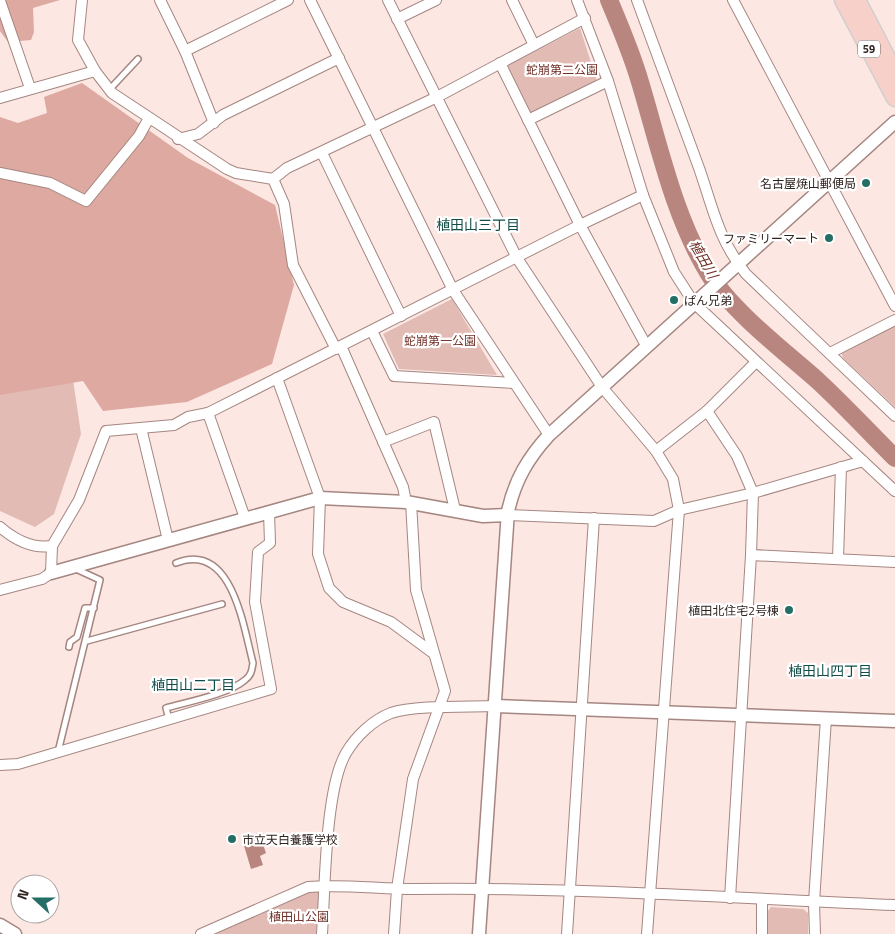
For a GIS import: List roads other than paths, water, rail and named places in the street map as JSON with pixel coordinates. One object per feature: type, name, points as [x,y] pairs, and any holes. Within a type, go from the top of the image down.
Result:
[{"type":"main road","name":"59","points":[[843,0],[895,98]]},
{"type":"main road","name":"59","points":[[857,0],[895,73]]},
{"type":"street","points":[[82,0],[77,34],[81,47],[109,90],[178,139],[231,171],[273,179],[287,168],[322,153],[372,126],[437,96],[585,18]]},
{"type":"street","points":[[160,0],[186,52],[214,123]]},
{"type":"street","points":[[186,52],[288,0]]},
{"type":"street","points":[[310,0],[453,290],[549,435]]},
{"type":"street","points":[[388,0],[517,258],[602,387],[656,451],[674,479],[679,510],[647,934]]},
{"type":"street","points":[[398,19],[436,0]]},
{"type":"street","points":[[512,0],[534,45]]},
{"type":"street","points":[[577,0],[608,81],[643,196],[674,272],[696,302],[756,362],[895,492]]},
{"type":"street","points":[[638,0],[707,191],[720,234],[737,264],[895,416]]},
{"type":"street","points":[[733,0],[895,306]]},
{"type":"street","points":[[0,1],[30,88]]},
{"type":"street","points":[[178,139],[198,134],[223,115],[339,58]]},
{"type":"street","points":[[500,63],[580,225],[647,347]]},
{"type":"street","points":[[0,98],[95,71]]},
{"type":"street","points":[[528,120],[608,81]]},
{"type":"street","points":[[0,174],[50,183],[86,201],[139,136],[149,118]]},
{"type":"street","points":[[479,934],[508,515],[512,494],[520,473],[530,455],[549,435],[895,122]]},
{"type":"street","points":[[322,153],[401,316]]},
{"type":"street","points":[[273,179],[284,204],[293,265],[338,348],[383,442],[408,502],[416,590],[444,691],[413,779],[397,889],[394,934]]},
{"type":"street","points":[[51,573],[52,546],[79,500],[106,431],[174,425],[188,417],[208,413],[580,225],[643,196]]},
{"type":"street","points":[[830,353],[895,320]]},
{"type":"street","points":[[372,330],[394,376],[514,383]]},
{"type":"street","points":[[656,451],[707,411],[756,362]]},
{"type":"street","points":[[277,378],[320,498],[318,554],[328,588],[343,602],[391,622],[433,653]]},
{"type":"street","points":[[707,411],[737,456],[753,492],[752,555],[730,898]]},
{"type":"street","points":[[208,413],[245,518]]},
{"type":"street","points":[[383,442],[434,422],[455,510]]},
{"type":"street","points":[[141,428],[168,540]]},
{"type":"street","points":[[0,590],[42,579],[51,573],[71,567],[320,498],[408,502],[483,516],[508,515],[654,520],[679,510],[753,492],[863,461]]},
{"type":"street","points":[[838,560],[841,467]]},
{"type":"street","points":[[0,765],[18,764],[271,689],[255,602],[258,552],[270,543],[269,512]]},
{"type":"street","points":[[567,934],[594,518]]},
{"type":"street","points":[[0,527],[12,538],[30,545],[40,548],[52,546]]},
{"type":"street","points":[[752,555],[895,562]]},
{"type":"street","points":[[322,934],[332,804],[338,773],[346,753],[358,736],[374,722],[392,713],[439,708],[494,706],[895,721]]},
{"type":"street","points":[[815,934],[814,902],[826,718]]},
{"type":"street","points":[[201,934],[308,887],[326,886],[397,889],[482,888],[895,905]]},
{"type":"street","points":[[762,900],[762,934]]},
{"type":"street","points":[[0,925],[15,934]]},
{"type":"lane","points":[[109,90],[138,59]]},
{"type":"lane","points":[[169,719],[166,708],[216,694],[244,682],[252,670],[253,663],[238,608],[220,569],[211,562],[202,559],[189,558],[176,563]]},
{"type":"lane","points":[[58,752],[87,641],[100,580],[71,567]]},
{"type":"lane","points":[[87,641],[222,604]]},
{"type":"lane","points":[[69,647],[70,642],[77,637],[85,608],[94,608]]},
{"type":"waterway","name":"植田川","points":[[609,0],[637,72],[677,205],[686,229],[709,274],[719,288],[745,316],[827,389],[895,458]]},
{"type":"place","name":"名古屋焼山郵便局","points":[[866,183]]},
{"type":"place","name":"ファミリーマート","points":[[829,238]]},
{"type":"place","name":"ぱん兄弟","points":[[674,300]]},
{"type":"place","name":"植田北住宅2号棟","points":[[789,610]]},
{"type":"place","name":"市立天白養護学校","points":[[232,839]]},
{"type":"district","name":"植田山三丁目","points":[[478,224]]},
{"type":"district","name":"植田山四丁目","points":[[830,670]]},
{"type":"district","name":"植田山二丁目","points":[[193,684]]},
{"type":"park label","name":"蛇崩第二公園","points":[[562,69]]},
{"type":"park label","name":"蛇崩第一公園","points":[[440,340]]},
{"type":"park label","name":"植田山公園","points":[[299,916]]}]
